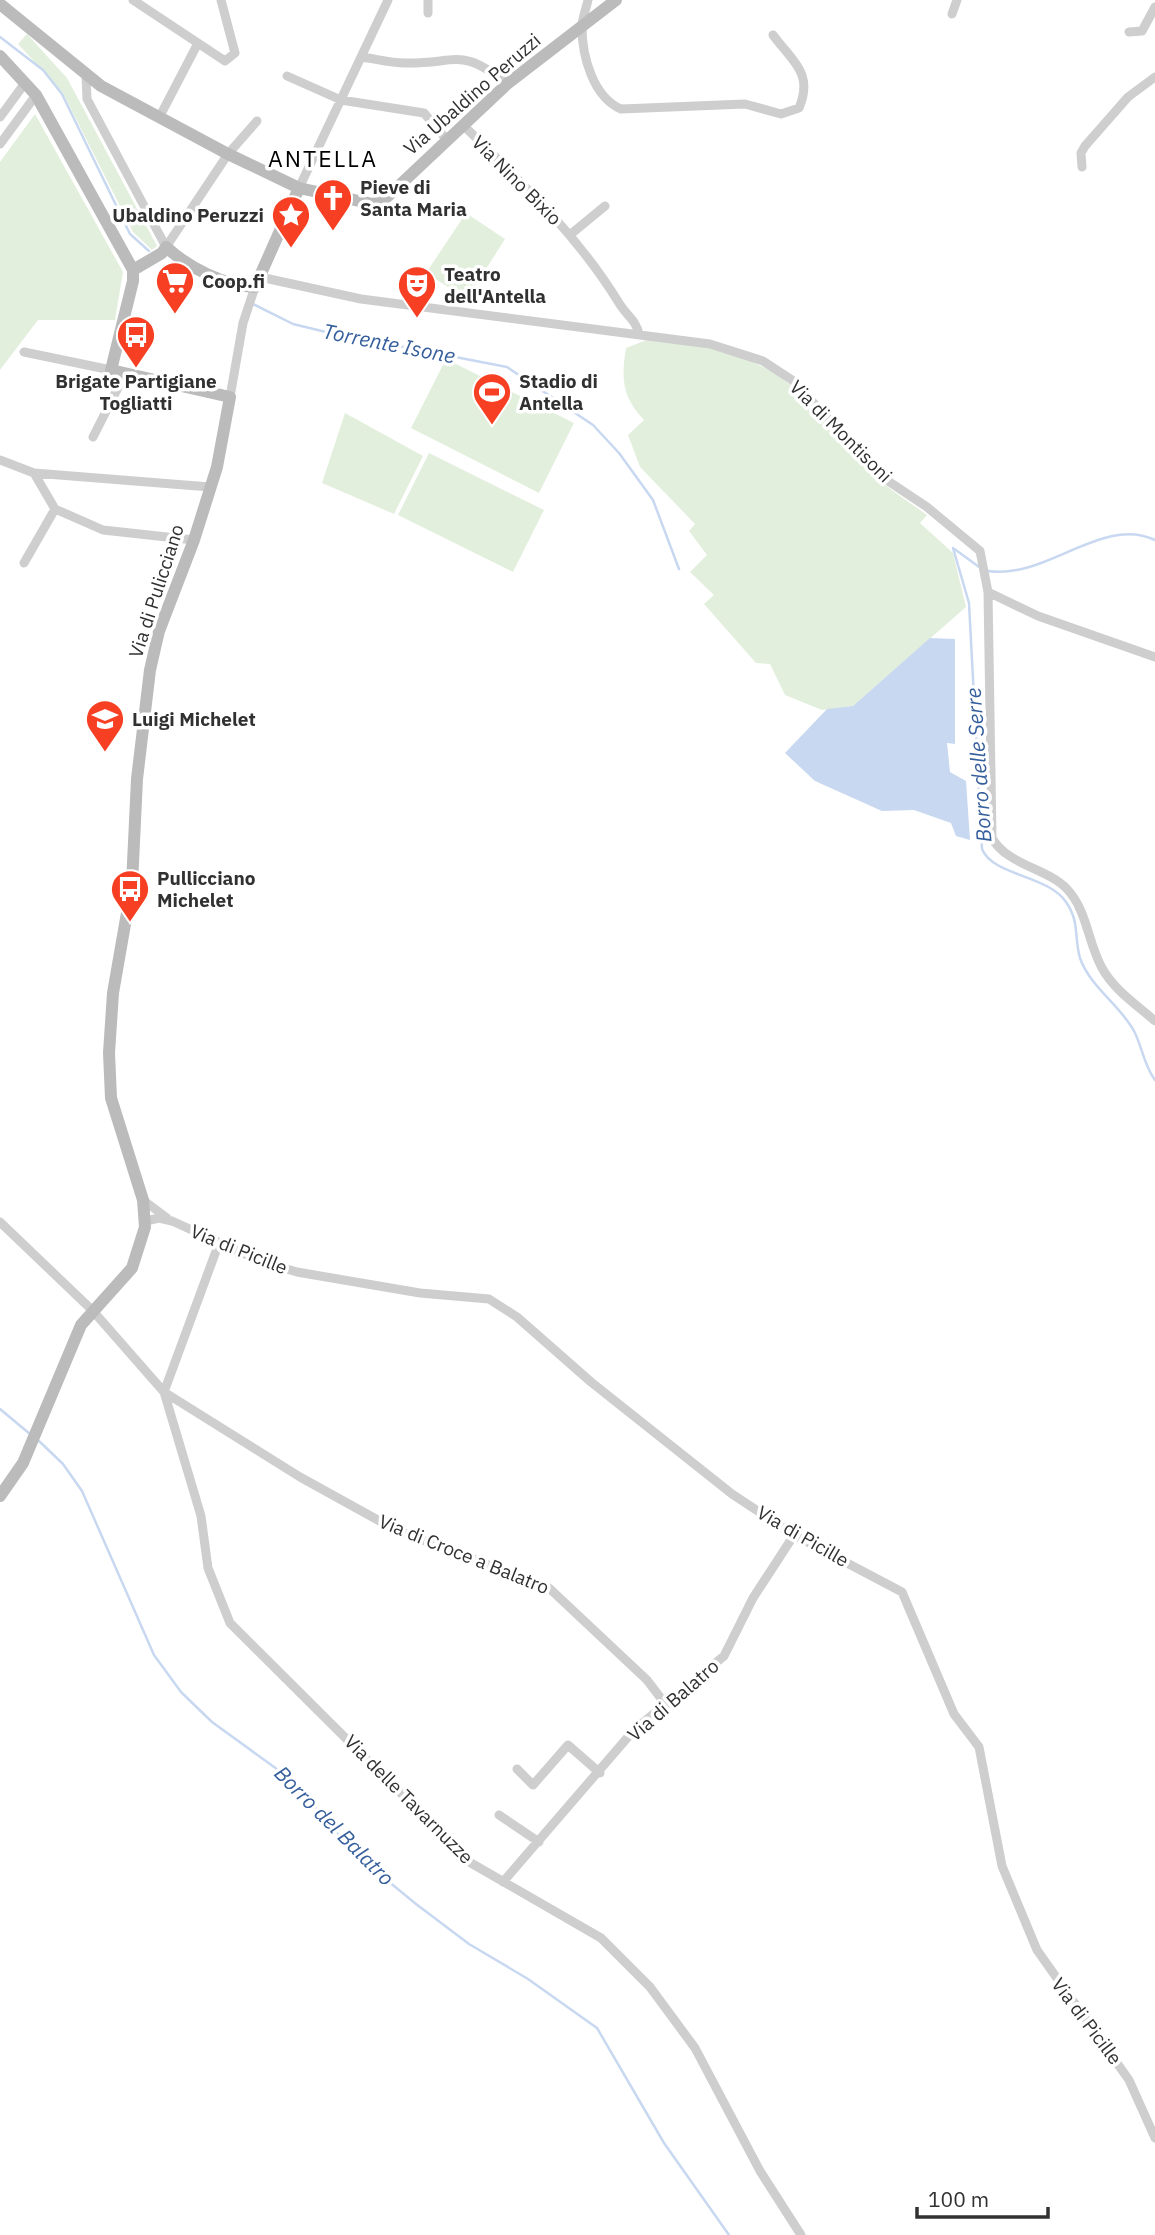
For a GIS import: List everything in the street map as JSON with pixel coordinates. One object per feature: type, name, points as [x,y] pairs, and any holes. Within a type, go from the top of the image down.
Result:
[{"type":"street","points":[[133,0],[225,61],[235,53],[221,0]]},
{"type":"street","points":[[86,76],[87,99],[166,247],[180,260],[205,272],[257,282],[388,0]]},
{"type":"street","points":[[428,0],[428,13]]},
{"type":"street","points":[[588,0],[582,25],[591,71],[598,90],[608,103],[621,109],[745,104],[781,114],[799,108],[805,94],[802,70],[773,35]]},
{"type":"street","name":"Via Ubaldino Peruzzi","points":[[0,4],[53,44],[86,76],[228,154],[299,188],[363,203],[380,202],[507,84],[616,0]]},
{"type":"street","points":[[952,14],[957,0]]},
{"type":"street","points":[[1129,32],[1142,31],[1155,7]]},
{"type":"street","points":[[160,116],[197,44]]},
{"type":"street","points":[[0,56],[36,94],[133,270],[133,281],[111,370]]},
{"type":"street","points":[[362,57],[405,63],[466,58],[476,61],[507,84]]},
{"type":"street","points":[[287,76],[341,100],[424,113],[447,140]]},
{"type":"street","points":[[1082,167],[1081,153],[1085,146],[1128,97],[1155,77]]},
{"type":"street","points":[[0,117],[25,83]]},
{"type":"street","points":[[0,144],[36,94]]},
{"type":"street","points":[[133,270],[162,253],[228,154],[257,121]]},
{"type":"street","name":"Via Nino Bixio","points":[[463,125],[571,234],[607,280],[624,312],[637,324],[639,334]]},
{"type":"street","name":"Via Nino Bixio","points":[[571,234],[606,206]]},
{"type":"street","name":"Via di Montisoni","points":[[257,282],[361,299],[687,339],[735,350],[763,361],[792,380],[885,479],[927,508],[980,551],[988,592],[992,838],[1004,852],[1066,888],[1079,906],[1107,974],[1155,1021]]},
{"type":"street","name":"Via di Pulicciano","points":[[0,1496],[23,1463],[81,1325],[132,1268],[146,1221],[143,1200],[114,1110],[109,1074],[111,1015],[132,884],[135,800],[150,670],[159,631],[194,540],[210,488],[243,323],[257,282]]},
{"type":"street","points":[[24,352],[230,397]]},
{"type":"street","points":[[93,437],[125,373]]},
{"type":"street","points":[[0,460],[34,473],[210,488]]},
{"type":"street","points":[[34,473],[55,509],[103,530],[194,540]]},
{"type":"street","points":[[24,563],[55,509]]},
{"type":"street","points":[[988,592],[1038,616],[1155,657]]},
{"type":"street","name":"Via di Picille","points":[[143,1200],[172,1221],[219,1243],[297,1272],[420,1293],[489,1299],[517,1317],[591,1382],[722,1486],[794,1535],[894,1586],[906,1599],[954,1714],[979,1747],[1002,1866],[1037,1950],[1129,2080],[1155,2138]]},
{"type":"street","name":"Via di Picille","points":[[146,1221],[159,1218],[172,1221]]},
{"type":"street","name":"Via delle Tavarnuzze","points":[[0,1222],[93,1311],[164,1392],[201,1516],[208,1568],[230,1623],[471,1863],[569,1916],[601,1938],[650,1987],[695,2048],[747,2148],[801,2235]]},
{"type":"street","points":[[164,1392],[219,1243]]},
{"type":"street","name":"Via di Croce a Balatro","points":[[164,1392],[300,1477],[394,1529],[540,1582],[559,1594],[647,1679],[666,1705]]},
{"type":"street","name":"Via di Balatro","points":[[503,1882],[600,1773],[634,1730],[723,1657],[753,1598],[794,1535]]},
{"type":"street","points":[[517,1769],[533,1785],[568,1745],[600,1773]]},
{"type":"street","points":[[499,1815],[538,1842]]},
{"type":"green space","points":[[27,34],[67,78],[157,246],[152,250],[133,232],[63,93],[18,44]]},
{"type":"green space","points":[[35,114],[123,272],[115,320],[38,320],[0,370],[0,162]]},
{"type":"green space","points":[[466,213],[505,239],[467,299],[426,273]]},
{"type":"green space","points":[[649,339],[733,354],[777,375],[820,414],[871,473],[927,515],[920,523],[953,553],[966,607],[853,706],[822,710],[785,695],[770,664],[756,663],[704,604],[714,595],[690,572],[707,555],[689,531],[695,524],[640,467],[628,435],[644,420],[631,403],[625,387],[626,348]]},
{"type":"green space","name":"Stadio di Antella","points":[[446,359],[574,423],[539,493],[411,428]]},
{"type":"green space","points":[[345,413],[423,456],[394,514],[322,483]]},
{"type":"green space","points":[[429,453],[544,510],[513,572],[398,515]]},
{"type":"water","points":[[930,638],[955,639],[955,744],[947,743],[950,772],[966,781],[970,840],[956,836],[951,823],[914,810],[882,811],[815,781],[785,753],[827,709],[853,706]]},
{"type":"waterway","name":"Torrente Isone","points":[[0,37],[43,70],[62,94],[130,234],[149,251]]},
{"type":"waterway","name":"Torrente Isone","points":[[253,304],[293,324],[507,367],[593,425],[619,453],[653,500],[679,569]]},
{"type":"waterway","points":[[988,571],[1010,571],[1031,566],[1094,541],[1115,536],[1135,535],[1155,540]]},
{"type":"waterway","name":"Borro delle Serre","points":[[953,548],[969,603],[982,849],[997,865],[1047,886],[1066,902],[1073,916],[1080,958],[1091,978],[1128,1022],[1155,1080]]},
{"type":"waterway","points":[[953,548],[982,569]]},
{"type":"waterway","name":"Borro del Balatro","points":[[0,1409],[30,1434]]},
{"type":"waterway","name":"Borro del Balatro","points":[[39,1441],[63,1464],[82,1491],[154,1655],[181,1692],[212,1722],[292,1780],[355,1854],[416,1904],[469,1944],[528,1979],[597,2028],[664,2143],[729,2235]]},
{"type":"place","name":"Pieve di Santa Maria","points":[[333,232]]},
{"type":"place","name":"Ubaldino Peruzzi","points":[[291,249]]},
{"type":"place","name":"Coop.fi","points":[[175,315]]},
{"type":"place","name":"Teatro dell'Antella","points":[[417,319]]},
{"type":"place","name":"Brigate Partigiane Togliatti","points":[[136,369]]},
{"type":"place","name":"Stadio di Antella","points":[[492,426]]},
{"type":"place","name":"Luigi Michelet","points":[[105,753]]},
{"type":"place","name":"Pullicciano Michelet","points":[[130,923]]},
{"type":"district","name":"ANTELLA","points":[[323,159]]}]
